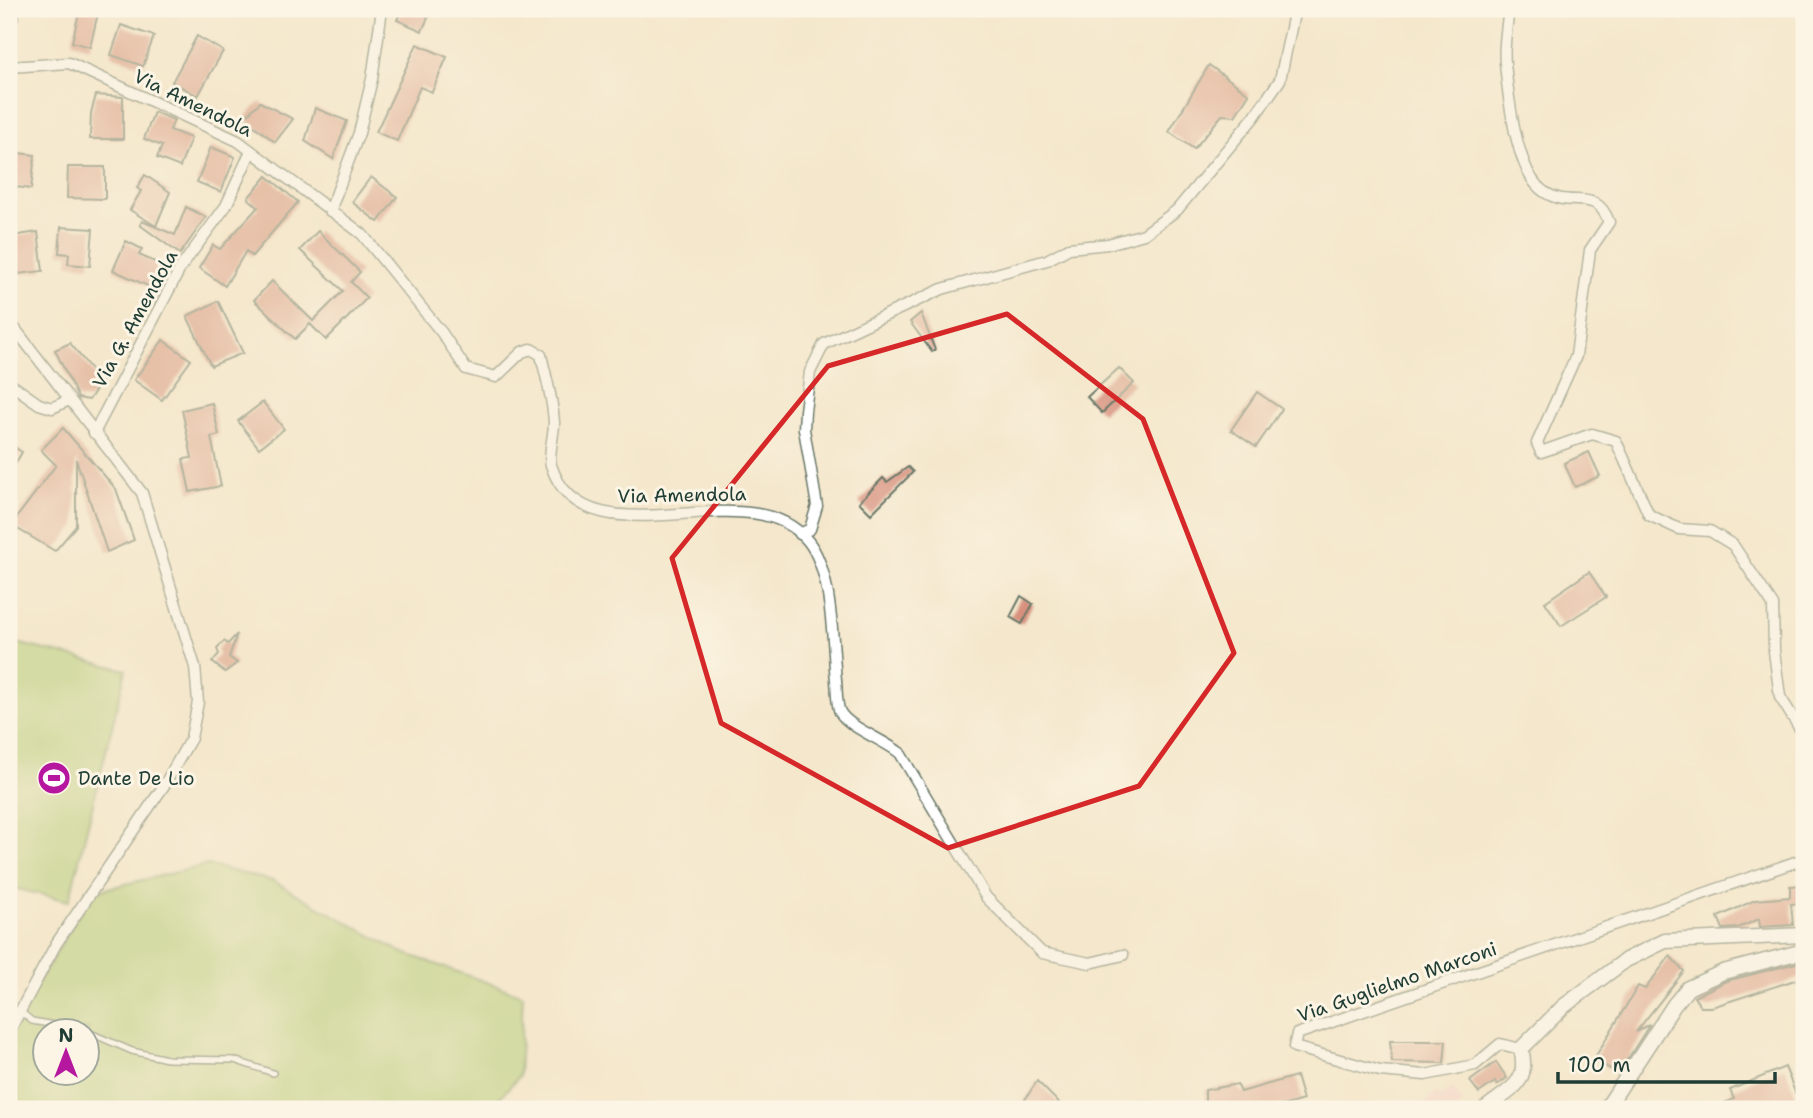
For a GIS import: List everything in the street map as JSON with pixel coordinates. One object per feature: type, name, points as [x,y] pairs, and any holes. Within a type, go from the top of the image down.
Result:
[{"type":"street","points":[[9,29],[15,9]]},
{"type":"street","points":[[330,211],[359,133],[372,79],[382,9]]},
{"type":"street","points":[[800,534],[810,528],[817,506],[804,429],[810,372],[824,344],[942,289],[1047,260],[1069,248],[1108,244],[1144,234],[1177,210],[1254,117],[1280,79],[1295,9]]},
{"type":"street","points":[[1508,9],[1505,61],[1519,147],[1528,174],[1541,190],[1558,200],[1592,199],[1604,208],[1609,222],[1590,250],[1576,356],[1537,443],[1541,452],[1592,435],[1616,442],[1649,515],[1679,528],[1710,531],[1733,545],[1773,605],[1774,651],[1780,698],[1804,734]]},
{"type":"street","name":"Via Amendola","points":[[9,67],[69,63],[238,141],[362,234],[442,333],[466,369],[496,377],[522,352],[531,349],[541,355],[554,422],[551,464],[565,490],[590,509],[615,514],[758,512],[788,523],[808,541],[825,577],[839,711],[857,729],[882,738],[900,754],[986,897],[1042,953],[1090,963],[1124,955]]},
{"type":"street","name":"Via G. Amendola","points":[[94,433],[181,267],[226,206],[251,151]]},
{"type":"street","points":[[9,321],[142,493],[195,667],[198,702],[191,738],[165,784],[56,944],[9,1032]]},
{"type":"street","points":[[9,383],[39,404],[51,408],[69,400]]},
{"type":"street","name":"Via Guglielmo Marconi","points":[[1521,1049],[1500,1044],[1475,1065],[1425,1075],[1380,1071],[1294,1047],[1297,1034],[1741,883],[1804,859]]},
{"type":"street","points":[[1485,1109],[1523,1076],[1526,1067],[1521,1049],[1564,1006],[1616,968],[1665,942],[1804,935]]},
{"type":"street","points":[[1606,1109],[1674,1005],[1688,989],[1723,972],[1804,951]]},
{"type":"lane","points":[[19,1010],[32,1021]]},
{"type":"lane","points":[[102,1038],[132,1051],[167,1059],[234,1060],[273,1073]]},
{"type":"highlighted area","points":[[1007,314],[1143,419],[1234,653],[1139,786],[948,848],[721,723],[672,558],[828,366]]},
{"type":"shaded area","points":[[1452,1088],[1462,1102],[1457,1106],[1459,1109],[1421,1108],[1436,1092],[1440,1097]]},
{"type":"green space","name":"Dante De Lio","points":[[9,641],[126,670],[69,901],[9,887]]},
{"type":"green space","points":[[207,865],[273,881],[401,952],[523,995],[519,1076],[490,1109],[9,1109],[9,1032],[92,892]]},
{"type":"building","points":[[80,9],[99,9],[90,47],[72,42]]},
{"type":"building","points":[[402,9],[432,9],[422,31],[397,20]]},
{"type":"building","points":[[121,25],[154,36],[143,66],[111,55]]},
{"type":"building","points":[[197,36],[223,51],[198,96],[172,82]]},
{"type":"building","points":[[417,44],[447,57],[432,92],[420,87],[397,141],[376,132]]},
{"type":"building","points":[[1209,65],[1249,94],[1235,116],[1222,115],[1194,149],[1169,132]]},
{"type":"building","points":[[96,95],[123,97],[123,139],[90,139],[91,113]]},
{"type":"building","points":[[260,102],[293,119],[275,142],[244,118]]},
{"type":"building","points":[[315,108],[347,121],[333,159],[305,141]]},
{"type":"building","points":[[154,112],[174,120],[170,130],[191,138],[180,167],[157,158],[162,146],[144,139]]},
{"type":"building","points":[[211,147],[235,157],[221,192],[197,182]]},
{"type":"building","points":[[9,152],[35,155],[31,189],[9,186]]},
{"type":"building","points":[[68,167],[105,167],[105,199],[67,198]]},
{"type":"building","points":[[145,175],[170,192],[156,226],[130,210],[141,191],[137,188]]},
{"type":"building","points":[[267,176],[298,202],[252,256],[246,251],[225,286],[199,268],[213,245],[220,249],[258,207],[248,198]]},
{"type":"building","points":[[371,177],[397,197],[378,222],[352,202]]},
{"type":"building","points":[[186,207],[206,217],[180,254],[140,225],[142,221],[175,235]]},
{"type":"building","points":[[61,227],[93,229],[90,266],[68,264],[69,254],[59,253]]},
{"type":"building","points":[[318,231],[360,272],[351,282],[367,298],[326,340],[310,324],[295,339],[254,300],[272,281],[313,321],[343,291],[300,250]]},
{"type":"building","points":[[38,232],[43,271],[18,274],[12,236]]},
{"type":"building","points":[[126,241],[142,249],[139,255],[162,265],[152,288],[113,270]]},
{"type":"building","points":[[218,301],[243,353],[211,366],[187,316]]},
{"type":"building","points":[[921,313],[935,350],[932,352],[910,322]]},
{"type":"building","points":[[163,340],[191,360],[162,400],[134,380]]},
{"type":"building","points":[[70,343],[101,382],[89,400],[78,398],[55,350]]},
{"type":"building","points":[[1119,368],[1134,383],[1102,413],[1087,397]]},
{"type":"building","points":[[1257,392],[1282,409],[1256,447],[1231,430]]},
{"type":"building","points":[[263,402],[284,429],[259,448],[238,421]]},
{"type":"building","points":[[212,403],[219,435],[211,437],[221,486],[190,492],[183,459],[192,458],[182,410]]},
{"type":"building","points":[[63,428],[116,489],[134,540],[107,552],[76,459],[76,526],[55,551],[11,525],[56,465],[41,450]]},
{"type":"building","points":[[9,444],[22,452],[9,475]]},
{"type":"building","points":[[1589,452],[1600,476],[1575,487],[1564,463]]},
{"type":"building","points":[[908,467],[913,472],[871,514],[859,502],[883,478],[887,482]]},
{"type":"building","points":[[1589,572],[1606,597],[1561,626],[1545,602]]},
{"type":"building","points":[[1021,596],[1033,604],[1022,624],[1010,617]]},
{"type":"building","points":[[237,634],[229,657],[237,663],[225,672],[212,662],[219,654],[217,649],[224,641],[228,644]]},
{"type":"building","points":[[1804,885],[1804,903],[1791,904],[1793,925],[1760,927],[1759,919],[1738,928],[1723,929],[1718,917],[1755,900],[1790,897],[1790,886]]},
{"type":"building","points":[[1670,956],[1684,971],[1636,1032],[1650,1024],[1618,1074],[1594,1059],[1638,986],[1645,989]]},
{"type":"building","points":[[1804,961],[1804,977],[1712,1007],[1701,1007],[1694,997],[1726,981]]},
{"type":"building","points":[[1390,1041],[1446,1041],[1444,1063],[1392,1062]]},
{"type":"building","points":[[1496,1062],[1507,1078],[1497,1085],[1495,1082],[1479,1093],[1470,1081]]},
{"type":"building","points":[[1785,1067],[1802,1109],[1710,1109],[1734,1099],[1730,1090]]},
{"type":"building","points":[[1296,1076],[1303,1100],[1272,1109],[1205,1109],[1205,1090],[1237,1084],[1241,1092]]},
{"type":"building","points":[[1037,1081],[1065,1109],[1019,1109]]},
{"type":"place","name":"Dante De Lio","points":[[54,778]]}]
